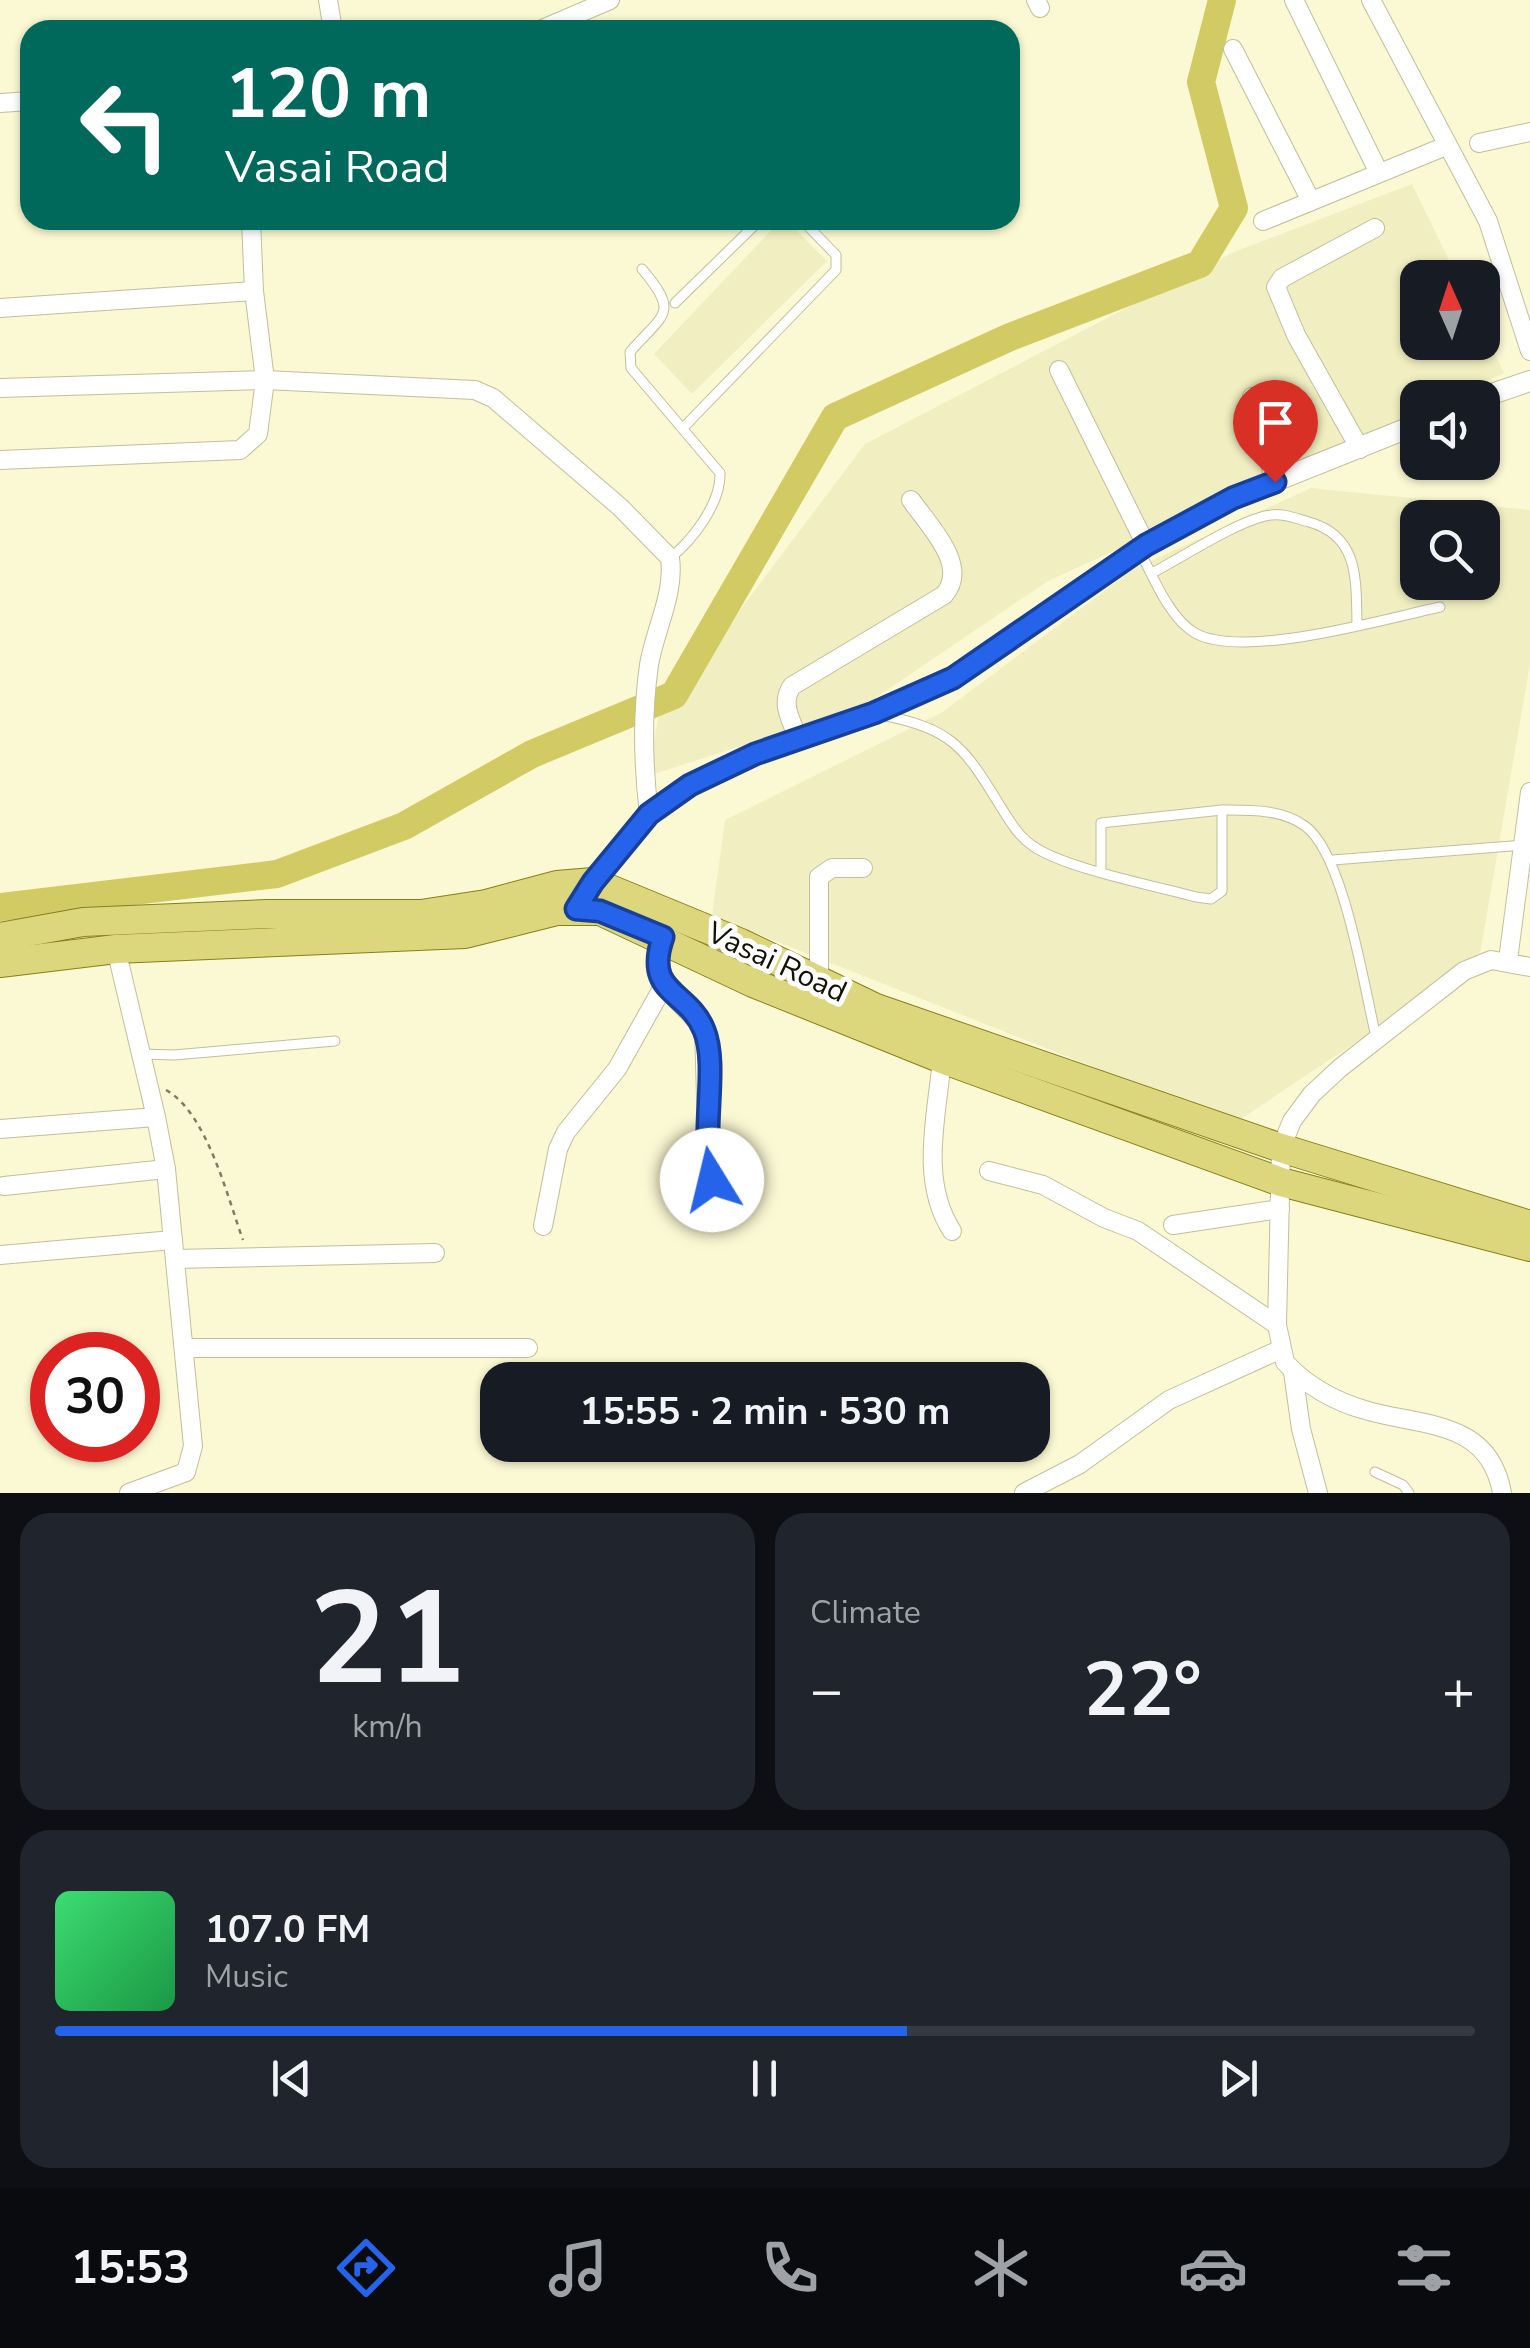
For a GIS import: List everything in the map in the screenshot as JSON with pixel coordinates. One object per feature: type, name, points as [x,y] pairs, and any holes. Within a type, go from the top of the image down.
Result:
[{"type":"main road","name":"Vasai Road","points":[[0,938],[83,922],[267,914],[421,914],[486,904],[556,885],[593,882],[741,942],[820,983],[948,1034],[1281,1148],[1530,1224]]},
{"type":"main road","name":"Vasai Road","points":[[0,963],[116,949],[465,934],[576,909],[600,911],[754,982],[1280,1195],[1530,1247]]},
{"type":"street","points":[[563,20],[610,0]]},
{"type":"street","points":[[1294,0],[1379,173]]},
{"type":"street","points":[[1371,0],[1488,221],[1530,351]]},
{"type":"street","points":[[1233,49],[1311,201]]},
{"type":"street","points":[[1479,143],[1530,132]]},
{"type":"street","points":[[1262,221],[1446,146]]},
{"type":"street","points":[[1360,449],[1283,310],[1276,286],[1282,278],[1374,228]]},
{"type":"street","points":[[0,460],[240,450],[258,434],[265,380],[251,230]]},
{"type":"street","points":[[0,308],[254,291]]},
{"type":"street","points":[[1059,370],[1142,548]]},
{"type":"street","points":[[0,388],[265,380],[409,389],[455,386],[493,398],[620,507],[670,558],[669,588],[650,664],[644,740],[649,814]]},
{"type":"street","points":[[1500,392],[1530,382]]},
{"type":"street","points":[[1252,397],[1275,482]]},
{"type":"street","points":[[576,909],[649,814],[690,785],[953,678],[1142,548],[1233,498],[1400,432]]},
{"type":"street","points":[[798,738],[785,696],[792,686],[944,595],[952,586],[954,565],[912,500]]},
{"type":"street","points":[[1508,960],[1530,792]]},
{"type":"street","points":[[820,983],[819,877],[832,868],[863,868]]},
{"type":"street","points":[[663,937],[658,966],[663,987],[704,1029],[708,1164],[721,1191]]},
{"type":"street","points":[[116,949],[166,1170],[192,1462],[186,1472],[174,1479],[129,1493]]},
{"type":"street","points":[[1502,1493],[1496,1468],[1480,1446],[1432,1423],[1367,1411],[1335,1400],[1294,1372],[1279,1350],[1281,1148],[1292,1120],[1312,1094],[1464,971],[1491,960],[1508,960],[1530,967]]},
{"type":"street","points":[[543,1226],[558,1150],[566,1132],[617,1069],[663,987]]},
{"type":"street","points":[[942,1059],[932,1175],[937,1200],[952,1231]]},
{"type":"street","points":[[0,1129],[156,1117]]},
{"type":"street","points":[[4,1186],[166,1170]]},
{"type":"street","points":[[989,1172],[1044,1185],[1152,1238],[1277,1325]]},
{"type":"street","points":[[1173,1225],[1280,1195]]},
{"type":"street","points":[[0,1255],[174,1249],[250,1255],[435,1253]]},
{"type":"street","points":[[184,1348],[528,1348]]},
{"type":"street","points":[[1024,1493],[1052,1482],[1169,1400],[1279,1350]]},
{"type":"street","points":[[1294,1372],[1301,1429],[1318,1493]]},
{"type":"lane","points":[[675,303],[750,230]]},
{"type":"lane","points":[[683,428],[836,270],[836,254],[812,230]]},
{"type":"lane","points":[[642,269],[664,295],[666,304],[664,313],[630,352],[631,368],[716,466],[720,486],[699,527],[670,558]]},
{"type":"lane","points":[[1152,573],[1252,521],[1282,514],[1331,528],[1345,543],[1357,624]]},
{"type":"lane","points":[[1142,548],[1176,615],[1193,632],[1213,640],[1260,642],[1440,608]]},
{"type":"lane","points":[[874,713],[926,724],[949,737],[977,768],[1015,830],[1033,847],[1196,897],[1218,896],[1222,876],[1222,810]]},
{"type":"lane","points":[[1100,870],[1101,823],[1222,810],[1283,814],[1306,826],[1332,860],[1377,1039]]},
{"type":"lane","points":[[1332,860],[1419,850],[1524,846]]},
{"type":"lane","points":[[142,1054],[174,1055],[335,1041]]},
{"type":"lane","points":[[1375,1472],[1403,1485],[1409,1493]]},
{"type":"path","points":[[147,1080],[181,1098],[198,1124],[250,1255]]},
{"type":"shaded area","points":[[1412,184],[1449,260],[1400,260],[1400,360],[1498,360],[1504,373],[1489,380],[1400,380],[1400,421],[1048,581],[862,707],[648,776],[658,719],[865,444],[1234,252]]},
{"type":"shaded area","points":[[772,230],[796,230],[827,261],[692,394],[654,354]]},
{"type":"shaded area","points":[[1311,488],[1430,500],[1400,500],[1400,600],[1500,600],[1500,507],[1530,510],[1530,664],[1479,960],[1235,1123],[712,916],[725,820],[941,713],[1135,568]]},
{"type":"waterway","points":[[0,907],[277,874],[404,826],[532,754],[674,695],[835,417],[1010,337],[1200,264],[1234,208],[1201,82],[1222,0]]},
{"type":"route","points":[[712,1180],[705,1132],[708,1079],[704,1029],[663,987],[658,966],[663,937],[600,911],[576,909],[593,882],[630,842],[649,814],[690,785],[755,754],[874,713],[953,678],[1049,608],[1146,545],[1233,498],[1275,482]]}]
